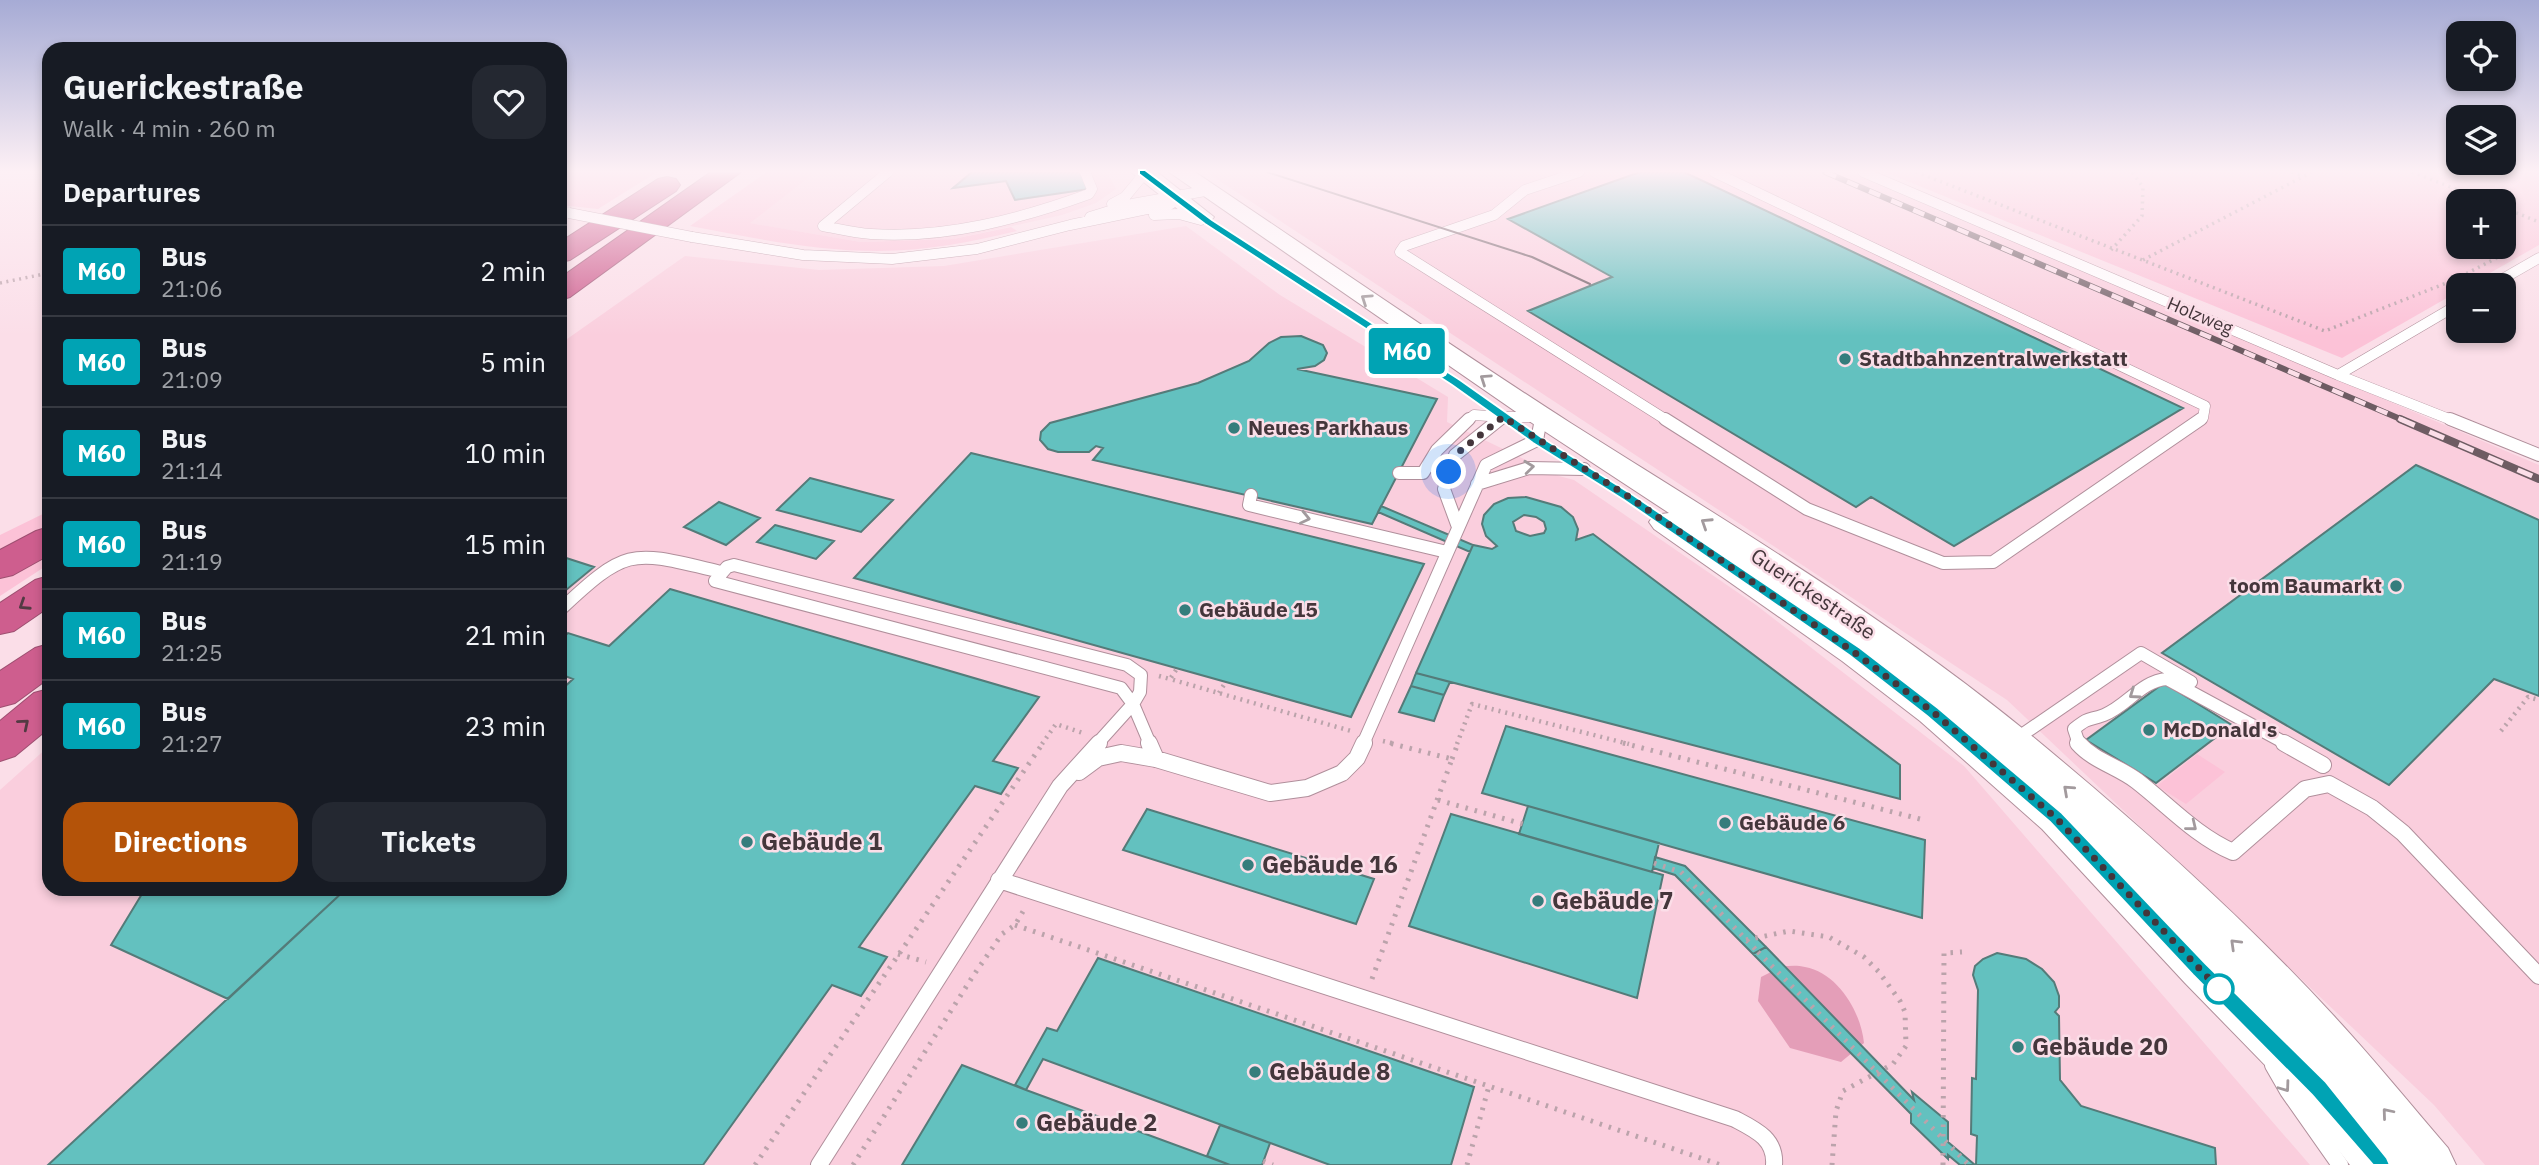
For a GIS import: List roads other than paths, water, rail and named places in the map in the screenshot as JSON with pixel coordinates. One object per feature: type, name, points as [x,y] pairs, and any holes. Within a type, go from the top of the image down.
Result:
[{"type":"highway","points":[[567,249],[602,226]]},
{"type":"highway","points":[[567,286],[653,226]]},
{"type":"highway","points":[[567,292],[588,273]]},
{"type":"highway","points":[[0,621],[42,594]]},
{"type":"highway","points":[[0,668],[42,640]]},
{"type":"highway","points":[[0,692],[42,663]]},
{"type":"highway","points":[[0,745],[42,710]]},
{"type":"main road","name":"Guerickestraße","points":[[1216,226],[1456,383],[1503,417],[1539,428],[1584,469],[1854,652],[1933,712],[2056,818],[2319,1088],[2380,1165]]},
{"type":"main road","name":"Guerickestraße","points":[[1255,226],[1539,428],[1763,560],[1903,656],[2012,741],[2151,863],[2241,949],[2317,1029],[2431,1165]]},
{"type":"lane","points":[[635,226],[803,255],[892,259],[977,249],[1066,226]]},
{"type":"lane","points":[[826,226],[894,235],[971,226]]},
{"type":"lane","points":[[1049,226],[1054,230]]},
{"type":"lane","points":[[1211,226],[1220,229]]},
{"type":"lane","points":[[1461,226],[1404,246],[1400,253],[1807,509],[1943,563],[1993,562],[2203,418],[2206,406],[1828,226]]},
{"type":"lane","name":"Holzweg","points":[[1990,226],[2338,375],[2539,454]]},
{"type":"lane","points":[[2513,273],[2539,258]]},
{"type":"lane","points":[[2338,375],[2446,312]]},
{"type":"lane","points":[[1399,473],[1423,473],[1437,450],[1474,415],[1503,417]]},
{"type":"lane","points":[[1458,527],[1444,489],[1455,455],[1503,417]]},
{"type":"lane","points":[[1060,786],[1098,758],[1121,753],[1156,759],[1270,793],[1307,788],[1342,773],[1357,758],[1486,465],[1520,446],[1539,428]]},
{"type":"lane","points":[[1477,484],[1509,470],[1528,466],[1584,469]]},
{"type":"lane","points":[[1251,495],[1249,505],[1447,552]]},
{"type":"lane","points":[[567,604],[611,567],[637,557],[650,556],[721,572]]},
{"type":"lane","points":[[819,1165],[1060,786],[1133,704],[1140,692],[1141,675],[1127,665],[734,565],[721,572],[715,581],[1121,688],[1133,704],[1156,759]]},
{"type":"lane","points":[[2012,741],[2141,653],[2287,737],[2323,765],[2329,784]]},
{"type":"lane","points":[[2323,765],[2180,684],[2167,680],[2155,680],[2104,715],[2087,718],[2074,729],[2076,741],[2088,754],[2134,779],[2213,844],[2233,852],[2305,789],[2329,784],[2372,808],[2403,833],[2539,976]]},
{"type":"lane","points":[[999,880],[1735,1119],[1767,1136],[1776,1155],[1774,1165]]},
{"type":"lane","points":[[2256,1026],[2280,1082],[2317,1128],[2340,1165]]},
{"type":"tram line","points":[[1436,226],[1532,257],[1590,284]]},
{"type":"railway","points":[[1952,226],[2405,421]]},
{"type":"railway","points":[[2400,419],[2539,479]]},
{"type":"place","name":"Stadtbahnzentralwerkstatt","points":[[1845,359]]},
{"type":"place","name":"Neues Parkhaus","points":[[1234,428]]},
{"type":"place","name":"toom Baumarkt","points":[[2396,586]]},
{"type":"place","name":"Gebäude 15","points":[[1185,610]]},
{"type":"place","name":"McDonald's","points":[[2149,730]]},
{"type":"place","name":"Gebäude 6","points":[[1725,823]]},
{"type":"place","name":"Gebäude 1","points":[[747,842]]},
{"type":"place","name":"Gebäude 16","points":[[1248,865]]},
{"type":"place","name":"Gebäude 7","points":[[1538,901]]},
{"type":"place","name":"Gebäude 20","points":[[2018,1047]]},
{"type":"place","name":"Gebäude 8","points":[[1255,1072]]},
{"type":"place","name":"Gebäude 2","points":[[1022,1123]]}]
